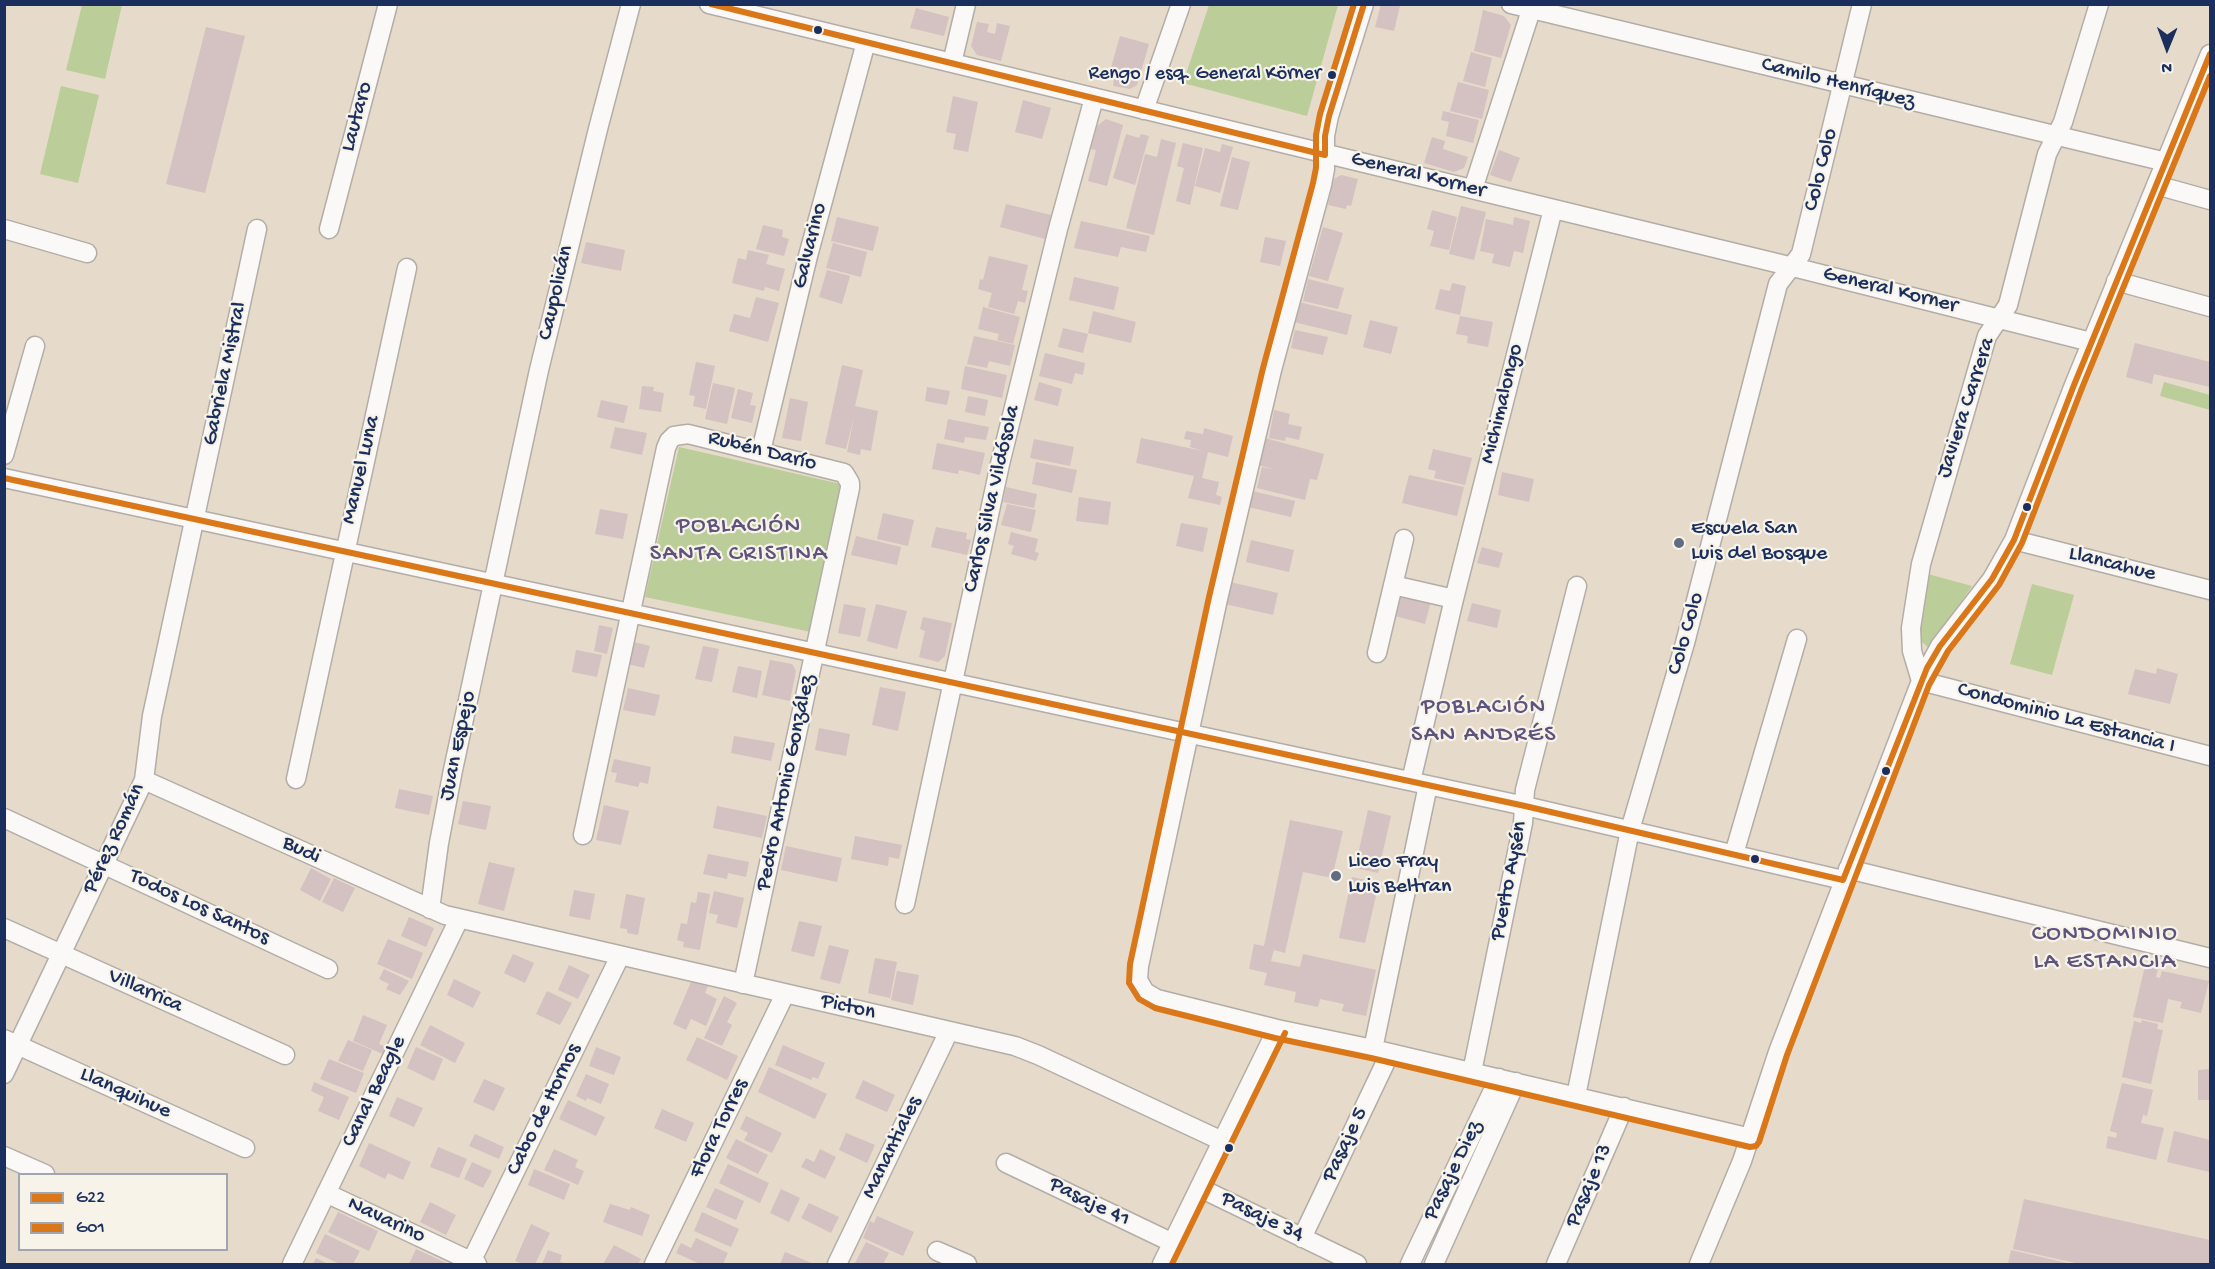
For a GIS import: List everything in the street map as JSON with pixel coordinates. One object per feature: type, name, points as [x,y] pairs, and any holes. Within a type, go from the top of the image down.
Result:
[{"type":"street","name":"Lautaro","points":[[329,229],[388,4]]},
{"type":"street","name":"Caupolicán","points":[[494,584],[562,271],[631,4]]},
{"type":"street","name":"General Korner","points":[[709,4],[1793,267],[2091,342]]},
{"type":"street","points":[[952,63],[966,4]]},
{"type":"street","points":[[1144,110],[1181,4]]},
{"type":"street","points":[[1364,4],[1329,116],[1325,136],[1322,185],[1251,457],[1188,734],[1138,973],[1141,987],[1157,999],[1277,1029],[1750,1137]]},
{"type":"street","name":"Camilo Henríquez","points":[[1511,4],[1532,7],[1843,85],[2166,162]]},
{"type":"street","name":"Colo Colo","points":[[1576,1096],[1630,830],[1685,643],[1778,284],[1801,254],[1862,4]]},
{"type":"street","name":"Javiera Carrera","points":[[1921,681],[1911,640],[1917,582],[1987,336],[2008,305],[2047,154],[2063,122],[2100,4]]},
{"type":"street","points":[[1473,189],[1532,7]]},
{"type":"street","name":"Galvarino","points":[[761,451],[808,256],[866,42]]},
{"type":"street","points":[[1699,1264],[1734,1182],[1774,1062],[1921,681],[1940,646],[1992,579],[2013,540],[2156,185],[2205,82],[2211,54]]},
{"type":"street","name":"Carlos Silva Vildósola","points":[[905,904],[977,566],[1024,362],[1094,98]]},
{"type":"street","points":[[2156,185],[2211,200]]},
{"type":"street","name":"Michimalongo","points":[[1381,1051],[1419,783],[1454,599],[1553,209]]},
{"type":"street","points":[[4,229],[87,254]]},
{"type":"street","name":"Gabriela Mistral","points":[[194,519],[257,229]]},
{"type":"street","name":"Manuel Luna","points":[[296,779],[407,268]]},
{"type":"street","points":[[2116,281],[2211,307]]},
{"type":"street","points":[[4,455],[35,346]]},
{"type":"street","name":"Rubén Darío","points":[[630,613],[666,448],[674,436],[688,434],[761,451],[839,470],[848,477]]},
{"type":"street","name":"Pedro Antonio González","points":[[743,984],[850,488],[848,477]]},
{"type":"street","points":[[4,478],[1419,783],[1734,854],[1846,874],[2211,958]]},
{"type":"street","name":"Pérez Román","points":[[4,1074],[11,1042],[61,954],[144,780],[152,716],[194,519]]},
{"type":"street","points":[[1377,653],[1404,539]]},
{"type":"street","name":"Llancahue","points":[[2013,540],[2211,590]]},
{"type":"street","name":"Juan Espejo","points":[[430,909],[447,797],[494,584]]},
{"type":"street","points":[[1393,585],[1454,599]]},
{"type":"street","name":"Puerto Aysén","points":[[1472,1072],[1524,806],[1525,790],[1577,586]]},
{"type":"street","points":[[584,835],[630,613]]},
{"type":"street","points":[[1734,854],[1797,639]]},
{"type":"street","name":"Condominio La Estancia I","points":[[1921,681],[2211,756]]},
{"type":"street","name":"Budi","points":[[144,780],[430,909],[459,919]]},
{"type":"street","name":"Todos Los Santos","points":[[4,818],[328,969]]},
{"type":"street","name":"Picton","points":[[459,919],[1026,1050],[1222,1141]]},
{"type":"street","name":"Canal Beagle","points":[[292,1264],[459,919]]},
{"type":"street","name":"Villarrica","points":[[4,928],[285,1055]]},
{"type":"street","name":"Cabo de Hornos","points":[[473,1264],[620,956]]},
{"type":"street","name":"Flora Torres","points":[[654,1264],[785,994]]},
{"type":"street","points":[[1162,1264],[1277,1029]]},
{"type":"street","name":"Manantiales","points":[[837,1264],[949,1031]]},
{"type":"street","name":"Llanquihue","points":[[11,1042],[245,1148]]},
{"type":"street","name":"Pasaje 5","points":[[1302,1238],[1381,1051]]},
{"type":"street","points":[[1434,1264],[1508,1080]]},
{"type":"street","name":"Pasaje Diez","points":[[1410,1264],[1508,1080]]},
{"type":"street","name":"Pasaje 13","points":[[1556,1264],[1624,1107]]},
{"type":"street","points":[[4,1156],[43,1173]]},
{"type":"street","name":"Pasaje 41","points":[[1006,1163],[1173,1243]]},
{"type":"street","name":"Pasaje 34","points":[[1200,1188],[1356,1264]]},
{"type":"street","name":"Navarino","points":[[326,1193],[473,1264]]},
{"type":"street","points":[[937,1251],[967,1264]]},
{"type":"green space","points":[[82,5],[122,5],[105,79],[66,70]]},
{"type":"green space","points":[[1209,5],[1338,5],[1307,116],[1183,83]]},
{"type":"green space","points":[[61,86],[99,95],[78,183],[40,174]]},
{"type":"green space","points":[[2164,382],[2210,395],[2210,410],[2160,396]]},
{"type":"green space","points":[[679,447],[845,485],[811,632],[645,597]]},
{"type":"green space","points":[[1924,573],[1972,586],[1929,648],[1917,638]]},
{"type":"green space","points":[[2032,584],[2074,595],[2052,675],[2010,664]]},
{"type":"building","points":[[1381,4],[1400,6],[1394,31],[1375,27]]},
{"type":"building","points":[[916,8],[949,17],[944,36],[910,28]]},
{"type":"building","points":[[1483,10],[1504,16],[1511,25],[1501,58],[1474,51]]},
{"type":"building","points":[[977,22],[989,24],[987,32],[995,34],[997,23],[1010,26],[1001,61],[977,55],[971,46]]},
{"type":"building","points":[[206,27],[245,36],[205,193],[166,184]]},
{"type":"building","points":[[1120,36],[1149,44],[1137,85],[1130,89],[1113,86],[1114,79],[1108,78]]},
{"type":"building","points":[[1471,52],[1492,58],[1485,87],[1463,81]]},
{"type":"building","points":[[1458,82],[1489,90],[1482,119],[1450,111]]},
{"type":"building","points":[[953,96],[978,102],[968,152],[953,149],[956,134],[946,132]]},
{"type":"building","points":[[1023,100],[1051,108],[1042,139],[1015,132]]},
{"type":"building","points":[[1443,111],[1479,120],[1473,143],[1446,136],[1449,122],[1441,120]]},
{"type":"building","points":[[1106,119],[1123,125],[1107,186],[1088,181],[1096,150],[1091,149],[1097,126]]},
{"type":"building","points":[[1126,134],[1139,138],[1141,134],[1149,136],[1135,185],[1113,178]]},
{"type":"building","points":[[1432,137],[1445,141],[1443,149],[1468,157],[1464,168],[1454,172],[1424,163]]},
{"type":"building","points":[[1161,139],[1176,143],[1154,235],[1126,228],[1145,154],[1157,157]]},
{"type":"building","points":[[1183,143],[1203,148],[1190,205],[1176,201],[1184,168],[1177,166]]},
{"type":"building","points":[[1222,144],[1233,147],[1220,193],[1195,186],[1205,148],[1220,152]]},
{"type":"building","points":[[1499,150],[1520,158],[1511,182],[1490,175]]},
{"type":"building","points":[[1232,157],[1250,162],[1238,210],[1220,206]]},
{"type":"building","points":[[1341,175],[1358,179],[1351,206],[1347,205],[1346,209],[1328,205],[1334,179]]},
{"type":"building","points":[[1006,204],[1051,215],[1045,239],[1000,227]]},
{"type":"building","points":[[1461,206],[1486,212],[1474,260],[1449,254]]},
{"type":"building","points":[[1432,210],[1457,217],[1449,250],[1430,246],[1434,231],[1427,229]]},
{"type":"building","points":[[837,217],[879,227],[873,251],[831,241]]},
{"type":"building","points":[[1514,217],[1530,221],[1523,253],[1514,251],[1510,267],[1492,263],[1494,254],[1480,251],[1486,219],[1513,225]]},
{"type":"building","points":[[1081,221],[1150,236],[1146,252],[1121,247],[1118,257],[1074,248]]},
{"type":"building","points":[[763,225],[783,230],[782,237],[789,239],[784,256],[756,249]]},
{"type":"building","points":[[1323,227],[1343,233],[1328,281],[1309,276]]},
{"type":"building","points":[[1265,237],[1286,241],[1280,266],[1260,262]]},
{"type":"building","points":[[586,242],[625,250],[621,271],[581,263]]},
{"type":"building","points":[[833,243],[867,252],[861,277],[826,268]]},
{"type":"building","points":[[748,250],[769,255],[766,264],[785,269],[779,291],[765,287],[764,291],[732,283],[738,258],[746,260]]},
{"type":"building","points":[[989,256],[1028,265],[1022,290],[1028,291],[1025,303],[1018,301],[1014,314],[988,307],[992,293],[978,289],[980,279],[983,280]]},
{"type":"building","points":[[827,270],[850,276],[842,304],[819,297]]},
{"type":"building","points":[[1074,277],[1119,287],[1114,310],[1069,300]]},
{"type":"building","points":[[1308,279],[1344,288],[1338,309],[1303,301]]},
{"type":"building","points":[[1452,283],[1466,286],[1460,315],[1435,309],[1440,289],[1450,291]]},
{"type":"building","points":[[756,297],[779,303],[768,342],[729,331],[734,314],[750,318]]},
{"type":"building","points":[[1299,302],[1352,315],[1347,335],[1294,322]]},
{"type":"building","points":[[983,307],[1020,317],[1013,344],[997,340],[999,334],[978,329]]},
{"type":"building","points":[[1093,311],[1136,322],[1131,343],[1088,333]]},
{"type":"building","points":[[1460,316],[1493,322],[1488,347],[1467,343],[1468,336],[1456,334]]},
{"type":"building","points":[[1370,320],[1398,327],[1391,354],[1363,347]]},
{"type":"building","points":[[1063,328],[1088,334],[1083,353],[1058,347]]},
{"type":"building","points":[[1295,330],[1328,337],[1323,355],[1291,348]]},
{"type":"building","points":[[974,336],[1015,345],[1010,366],[989,361],[987,368],[967,364]]},
{"type":"building","points":[[2135,343],[2210,362],[2210,387],[2154,374],[2152,384],[2126,377]]},
{"type":"building","points":[[1045,353],[1085,363],[1083,375],[1075,373],[1072,384],[1039,376]]},
{"type":"building","points":[[696,362],[715,366],[706,409],[693,406],[695,396],[689,395]]},
{"type":"building","points":[[842,365],[863,370],[855,406],[878,411],[871,451],[861,449],[860,455],[847,452],[854,417],[846,449],[825,444]]},
{"type":"building","points":[[965,366],[1007,375],[1002,398],[961,389]]},
{"type":"building","points":[[1039,382],[1062,389],[1058,406],[1034,400]]},
{"type":"building","points":[[713,383],[735,388],[727,424],[705,419]]},
{"type":"building","points":[[642,386],[654,387],[653,391],[664,393],[661,412],[639,409]]},
{"type":"building","points":[[927,387],[950,391],[947,405],[925,401]]},
{"type":"building","points":[[738,389],[753,393],[750,405],[756,406],[752,423],[731,418]]},
{"type":"building","points":[[968,396],[988,400],[985,416],[965,412]]},
{"type":"building","points":[[790,398],[808,402],[801,441],[782,438]]},
{"type":"building","points":[[601,400],[628,406],[624,423],[597,417]]},
{"type":"building","points":[[1274,410],[1290,414],[1288,424],[1302,427],[1299,440],[1286,437],[1285,441],[1269,438]]},
{"type":"building","points":[[948,419],[989,427],[986,440],[965,437],[964,443],[944,439]]},
{"type":"building","points":[[615,427],[647,433],[642,455],[610,448]]},
{"type":"building","points":[[1204,428],[1233,436],[1228,457],[1208,452],[1202,478],[1219,482],[1216,495],[1222,497],[1220,505],[1188,498],[1194,476],[1136,463],[1141,438],[1203,451],[1190,447],[1191,440],[1184,439],[1186,431],[1203,434]]},
{"type":"building","points":[[1265,438],[1324,454],[1317,480],[1310,479],[1305,500],[1257,488],[1262,467],[1277,470],[1258,465]]},
{"type":"building","points":[[1034,439],[1074,447],[1070,466],[1030,458]]},
{"type":"building","points":[[937,443],[985,453],[980,475],[959,470],[958,474],[932,469]]},
{"type":"building","points":[[1433,449],[1472,458],[1465,485],[1434,478],[1436,471],[1428,469]]},
{"type":"building","points":[[1036,462],[1077,470],[1072,493],[1032,484]]},
{"type":"building","points":[[1502,472],[1534,479],[1529,502],[1498,495]]},
{"type":"building","points":[[1409,475],[1464,487],[1457,516],[1402,503]]},
{"type":"building","points":[[1006,487],[1037,494],[1034,508],[1003,502]]},
{"type":"building","points":[[1252,491],[1295,501],[1291,517],[1248,507]]},
{"type":"building","points":[[1079,497],[1111,502],[1108,525],[1076,521]]},
{"type":"building","points":[[1007,504],[1036,510],[1031,532],[1001,525]]},
{"type":"building","points":[[600,509],[628,514],[623,539],[595,534]]},
{"type":"building","points":[[883,513],[914,520],[908,546],[877,539]]},
{"type":"building","points":[[1181,523],[1208,528],[1203,552],[1176,546]]},
{"type":"building","points":[[936,527],[967,533],[966,539],[971,540],[967,555],[931,547]]},
{"type":"building","points":[[1011,532],[1038,539],[1035,552],[1039,553],[1036,561],[1011,554],[1014,546],[1008,544]]},
{"type":"building","points":[[856,536],[901,547],[897,565],[851,555]]},
{"type":"building","points":[[1251,540],[1294,550],[1289,572],[1246,562]]},
{"type":"building","points":[[1482,547],[1503,553],[1499,568],[1477,563]]},
{"type":"building","points":[[1230,582],[1278,593],[1273,615],[1225,604]]},
{"type":"building","points":[[1400,594],[1431,601],[1425,624],[1395,616]]},
{"type":"building","points":[[1472,603],[1501,610],[1497,628],[1467,621]]},
{"type":"building","points":[[844,604],[866,608],[860,637],[838,633]]},
{"type":"building","points":[[876,604],[907,611],[897,649],[867,641]]},
{"type":"building","points":[[923,617],[952,623],[945,656],[938,662],[919,657],[925,631],[920,629]]},
{"type":"building","points":[[599,625],[613,628],[607,654],[594,651]]},
{"type":"building","points":[[634,642],[650,646],[644,668],[628,664]]},
{"type":"building","points":[[703,646],[719,649],[712,682],[695,679]]},
{"type":"building","points":[[576,650],[602,655],[597,677],[572,672]]},
{"type":"building","points":[[770,660],[792,664],[796,671],[790,701],[762,695]]},
{"type":"building","points":[[738,666],[762,671],[757,698],[732,692]]},
{"type":"building","points":[[2157,668],[2178,674],[2170,704],[2128,694],[2135,669],[2156,674]]},
{"type":"building","points":[[880,687],[906,692],[898,731],[872,725]]},
{"type":"building","points":[[628,688],[660,695],[655,716],[623,710]]},
{"type":"building","points":[[819,728],[850,734],[846,756],[815,750]]},
{"type":"building","points":[[734,736],[775,743],[771,761],[731,753]]},
{"type":"building","points":[[614,759],[651,767],[648,784],[640,782],[638,787],[615,782],[617,773],[611,772]]},
{"type":"building","points":[[399,789],[433,796],[429,815],[395,808]]},
{"type":"building","points":[[463,801],[491,806],[486,830],[458,824]]},
{"type":"building","points":[[604,805],[629,811],[621,845],[596,840]]},
{"type":"building","points":[[717,806],[767,816],[762,838],[713,828]]},
{"type":"building","points":[[1368,810],[1391,816],[1378,873],[1355,868]]},
{"type":"building","points":[[1290,820],[1343,831],[1332,878],[1303,872],[1285,953],[1274,950],[1271,961],[1300,967],[1303,954],[1376,970],[1366,1016],[1342,1011],[1344,1004],[1320,999],[1318,1007],[1294,1002],[1296,992],[1264,985],[1267,973],[1249,969],[1254,944],[1264,946]]},
{"type":"building","points":[[855,836],[902,845],[899,859],[889,857],[888,866],[851,859]]},
{"type":"building","points":[[786,846],[842,858],[837,882],[781,870]]},
{"type":"building","points":[[708,854],[749,862],[746,877],[728,873],[727,879],[703,874]]},
{"type":"building","points":[[489,862],[515,868],[504,911],[478,904]]},
{"type":"building","points":[[311,868],[331,879],[320,901],[300,890]]},
{"type":"building","points":[[1352,877],[1379,883],[1365,943],[1339,938]]},
{"type":"building","points":[[334,878],[355,888],[343,912],[322,902]]},
{"type":"building","points":[[574,890],[595,894],[590,920],[569,916]]},
{"type":"building","points":[[714,891],[744,898],[737,928],[716,923],[718,915],[709,913]]},
{"type":"building","points":[[698,892],[710,894],[700,950],[683,947],[684,942],[677,940],[681,923],[687,924],[691,902],[696,903]]},
{"type":"building","points":[[626,894],[645,898],[638,935],[627,933],[627,929],[620,928]]},
{"type":"building","points":[[409,917],[434,928],[426,947],[401,936]]},
{"type":"building","points":[[799,921],[822,926],[814,957],[791,951]]},
{"type":"building","points":[[388,939],[423,953],[412,979],[377,964]]},
{"type":"building","points":[[829,945],[849,950],[840,984],[820,979]]},
{"type":"building","points":[[513,954],[534,963],[525,983],[504,973]]},
{"type":"building","points":[[875,958],[897,962],[890,998],[868,993]]},
{"type":"building","points":[[569,965],[590,975],[578,999],[558,990]]},
{"type":"building","points":[[2145,966],[2158,969],[2156,977],[2160,978],[2162,971],[2209,981],[2201,1013],[2180,1008],[2182,1002],[2168,999],[2163,1023],[2133,1017]]},
{"type":"building","points":[[384,969],[409,981],[400,995],[386,989],[389,984],[379,979]]},
{"type":"building","points":[[897,971],[919,975],[913,1005],[891,1000]]},
{"type":"building","points":[[454,979],[481,992],[473,1008],[447,995]]},
{"type":"building","points":[[691,982],[708,986],[705,993],[717,999],[706,1026],[691,1019],[686,1030],[673,1024]]},
{"type":"building","points":[[547,991],[572,1003],[560,1025],[536,1014]]},
{"type":"building","points":[[724,996],[737,1003],[727,1022],[732,1025],[722,1046],[704,1038]]},
{"type":"building","points":[[363,1015],[387,1025],[379,1044],[386,1047],[383,1054],[353,1041]]},
{"type":"building","points":[[2142,1020],[2158,1024],[2157,1029],[2163,1030],[2151,1084],[2122,1077],[2134,1021],[2141,1023]]},
{"type":"building","points":[[430,1025],[465,1043],[455,1063],[420,1045]]},
{"type":"building","points":[[697,1037],[738,1056],[727,1080],[686,1060]]},
{"type":"building","points":[[348,1040],[372,1050],[363,1071],[338,1061]]},
{"type":"building","points":[[783,1045],[825,1063],[818,1079],[813,1077],[811,1080],[775,1065]]},
{"type":"building","points":[[416,1047],[443,1059],[434,1081],[407,1068]]},
{"type":"building","points":[[596,1047],[621,1057],[614,1075],[589,1066]]},
{"type":"building","points":[[329,1059],[364,1073],[356,1093],[320,1079]]},
{"type":"building","points":[[769,1067],[827,1094],[815,1119],[758,1092]]},
{"type":"building","points":[[2210,1069],[2210,1100],[2198,1100],[2198,1070]]},
{"type":"building","points":[[586,1074],[609,1084],[601,1104],[576,1096]]},
{"type":"building","points":[[484,1079],[505,1088],[494,1111],[473,1102]]},
{"type":"building","points":[[863,1080],[895,1095],[887,1112],[855,1098]]},
{"type":"building","points":[[314,1082],[349,1097],[339,1120],[318,1111],[324,1097],[311,1091]]},
{"type":"building","points":[[2122,1083],[2153,1090],[2147,1116],[2143,1115],[2141,1123],[2164,1128],[2156,1160],[2106,1148],[2108,1136],[2116,1138],[2117,1133],[2110,1131]]},
{"type":"building","points":[[397,1097],[423,1108],[414,1127],[389,1116]]},
{"type":"building","points":[[568,1100],[605,1117],[596,1136],[559,1119]]},
{"type":"building","points":[[662,1109],[694,1123],[686,1142],[654,1128]]},
{"type":"building","points":[[746,1116],[782,1133],[772,1153],[744,1140],[748,1133],[740,1129]]},
{"type":"building","points":[[2174,1131],[2210,1140],[2210,1172],[2167,1162]]},
{"type":"building","points":[[846,1133],[875,1145],[867,1163],[839,1150]]},
{"type":"building","points":[[475,1134],[504,1147],[499,1159],[469,1146]]},
{"type":"building","points":[[736,1139],[768,1155],[758,1174],[726,1158]]},
{"type":"building","points":[[369,1143],[411,1162],[403,1180],[388,1173],[385,1179],[359,1166]]},
{"type":"building","points":[[438,1147],[467,1159],[459,1178],[430,1167]]},
{"type":"building","points":[[554,1149],[578,1160],[575,1167],[584,1171],[578,1185],[544,1170]]},
{"type":"building","points":[[820,1149],[836,1157],[825,1179],[801,1167],[806,1158],[814,1162]]},
{"type":"building","points":[[472,1162],[492,1171],[483,1188],[464,1179]]},
{"type":"building","points":[[728,1164],[769,1183],[760,1203],[719,1183]]},
{"type":"building","points":[[534,1169],[570,1184],[564,1200],[528,1185]]},
{"type":"building","points":[[715,1188],[744,1201],[736,1220],[706,1207]]},
{"type":"building","points":[[781,1189],[800,1198],[789,1222],[770,1213]]},
{"type":"building","points":[[2024,1199],[2210,1240],[2210,1264],[2080,1264],[2013,1249]]},
{"type":"building","points":[[430,1202],[456,1215],[446,1235],[420,1222]]},
{"type":"building","points":[[809,1203],[839,1217],[831,1233],[801,1218]]},
{"type":"building","points":[[610,1204],[630,1210],[631,1207],[650,1215],[642,1236],[603,1222]]},
{"type":"building","points":[[338,1212],[378,1231],[369,1251],[328,1232]]},
{"type":"building","points":[[702,1212],[739,1229],[731,1247],[694,1231]]},
{"type":"building","points":[[877,1216],[914,1232],[903,1256],[863,1238],[870,1221],[874,1223]]},
{"type":"building","points":[[531,1224],[550,1233],[535,1264],[523,1264],[515,1261]]},
{"type":"building","points":[[325,1234],[360,1251],[353,1264],[340,1264],[316,1253]]},
{"type":"building","points":[[696,1238],[728,1253],[723,1264],[700,1264],[676,1253],[681,1243],[691,1248]]},
{"type":"building","points":[[866,1242],[889,1253],[883,1264],[855,1263]]},
{"type":"building","points":[[614,1245],[641,1259],[638,1264],[603,1264]]},
{"type":"building","points":[[416,1249],[448,1264],[409,1264]]},
{"type":"building","points":[[548,1250],[562,1255],[560,1262],[567,1264],[542,1264]]},
{"type":"building","points":[[2011,1250],[2071,1264],[2008,1264]]},
{"type":"building","points":[[785,1252],[814,1264],[780,1264]]},
{"type":"building","points":[[316,1258],[328,1264],[313,1264]]},
{"type":"transit line","name":"G22","points":[[711,4],[1325,155],[1325,136],[1329,116],[1364,4]]},
{"type":"transit line","name":"G01","points":[[1354,4],[1320,114],[1316,135],[1316,168],[1313,183],[1263,368],[1209,597],[1130,964],[1129,983],[1139,999],[1155,1008],[1275,1038],[1371,1058],[1750,1147],[1756,1146],[1759,1142],[1787,1055],[1929,685],[1948,651],[1999,585],[2022,543],[2082,388],[2210,76]]},
{"type":"transit line","name":"G22","points":[[4,478],[1525,806],[1843,880],[1927,668],[1940,646],[1992,579],[2014,540],[2074,385],[2210,54]]},
{"type":"transit line","name":"G01","points":[[1172,1264],[1285,1033]]},
{"type":"place","name":"Rengo / esq. General Körner","points":[[1332,75]]},
{"type":"place","name":"Escuela San Luis del Bosque","points":[[1679,543]]},
{"type":"place","name":"Liceo Fray Luis Beltran","points":[[1336,876]]},
{"type":"district","name":"POBLACIÓN SANTA CRISTINA","points":[[739,541]]},
{"type":"district","name":"POBLACIÓN SAN ANDRÉS","points":[[1484,722]]},
{"type":"district","name":"CONDOMINIO LA ESTANCIA","points":[[2105,949]]}]
